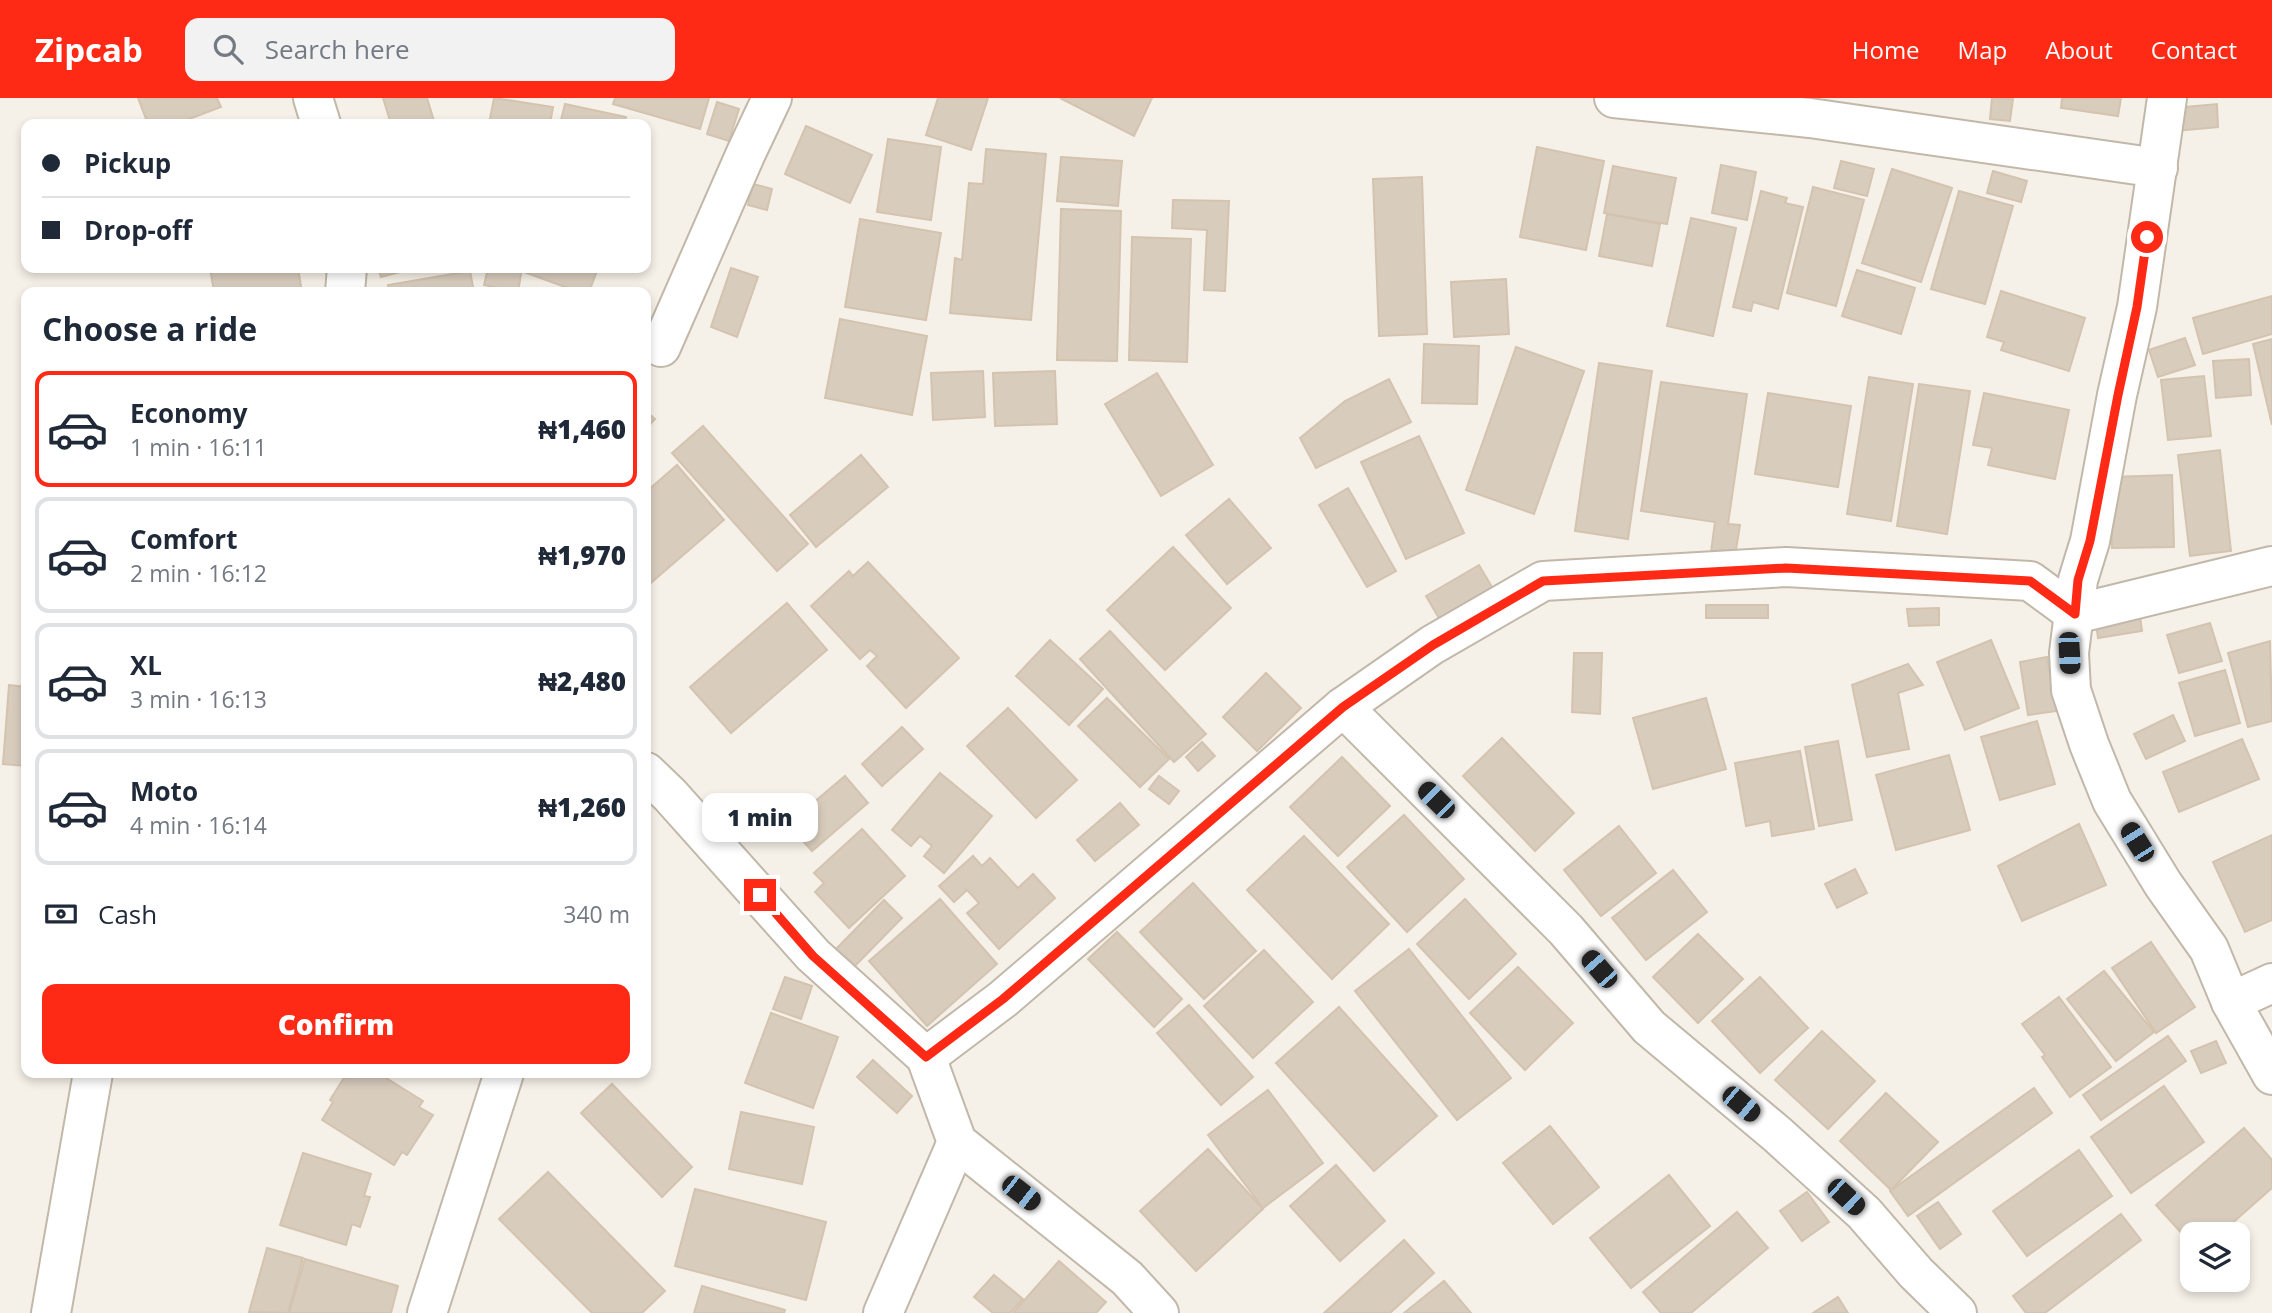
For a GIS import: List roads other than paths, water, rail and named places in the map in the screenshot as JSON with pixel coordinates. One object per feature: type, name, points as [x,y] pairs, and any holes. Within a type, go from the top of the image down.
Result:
[{"type":"street","points":[[313,98],[319,119]]},
{"type":"street","points":[[661,347],[772,98]]},
{"type":"street","points":[[1614,98],[1810,118],[2158,167]]},
{"type":"street","points":[[2167,98],[2137,307],[2090,541],[2078,580],[2069,653],[2071,690],[2112,801],[2163,884],[2209,948],[2231,1002],[2272,1075]]},
{"type":"street","points":[[926,1057],[1003,999],[1343,707],[1433,645],[1543,581],[1786,568],[2030,581],[2075,614],[2272,566]]},
{"type":"street","points":[[1343,707],[1566,930],[1649,1027],[1778,1135],[1864,1213],[1916,1273],[1957,1313]]},
{"type":"street","points":[[651,777],[813,956],[926,1057],[957,1142],[1127,1278],[1159,1313]]},
{"type":"street","points":[[2231,1002],[2272,983]]},
{"type":"street","points":[[51,1313],[92,1078]]},
{"type":"street","points":[[427,1313],[502,1078]]},
{"type":"street","points":[[883,1313],[957,1142]]}]
